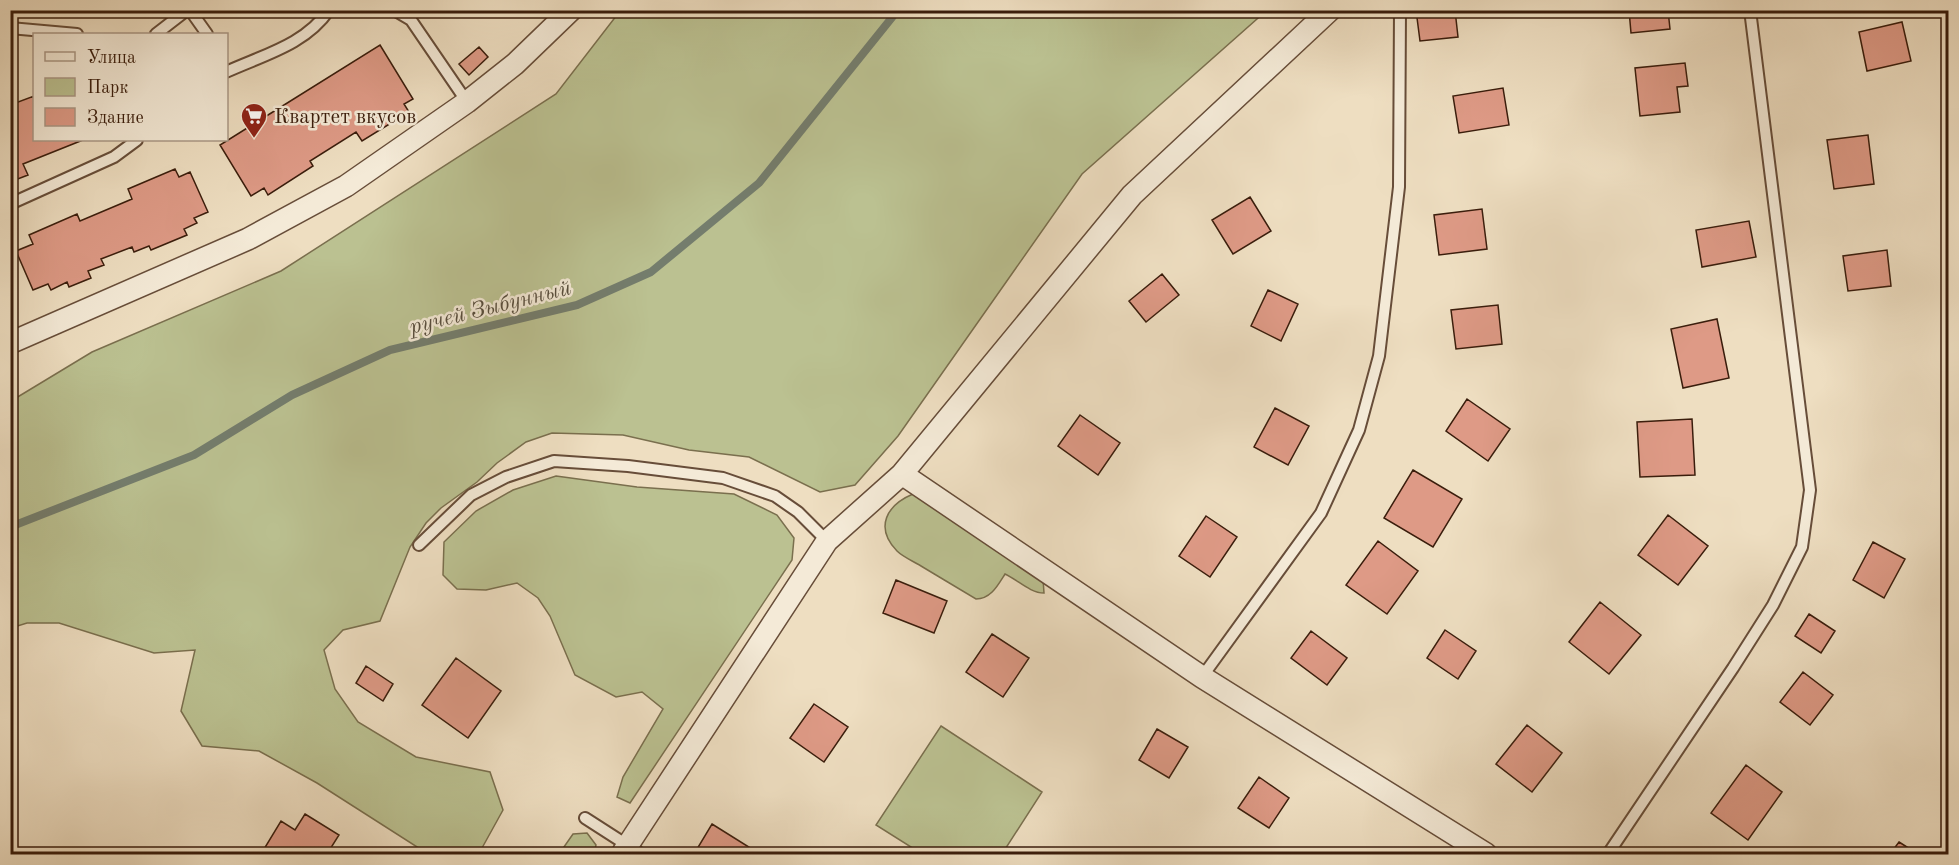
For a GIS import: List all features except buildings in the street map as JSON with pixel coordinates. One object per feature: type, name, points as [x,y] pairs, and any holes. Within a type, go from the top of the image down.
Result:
[{"type":"street","points":[[10,343],[249,239],[346,186],[467,102],[515,64],[571,10]]},
{"type":"street","points":[[630,852],[827,541],[902,474],[1132,195],[1330,10]]},
{"type":"street","points":[[902,474],[1202,677],[1486,855]]},
{"type":"lane","points":[[157,33],[188,10],[206,33]]},
{"type":"lane","points":[[228,68],[295,43],[320,23],[329,10]]},
{"type":"lane","points":[[394,10],[411,20],[467,102]]},
{"type":"lane","points":[[1202,677],[1321,513],[1359,430],[1379,356],[1399,187],[1400,10]]},
{"type":"lane","points":[[1608,855],[1773,605],[1803,547],[1810,490],[1750,10]]},
{"type":"lane","points":[[10,28],[66,33]]},
{"type":"lane","points":[[10,204],[114,158],[136,141]]},
{"type":"lane","points":[[418,545],[471,495],[506,477],[554,461],[628,466],[723,478],[775,496],[798,512],[827,541]]},
{"type":"lane","points":[[585,818],[630,852]]},
{"type":"green space","points":[[620,11],[1266,11],[1082,174],[898,436],[855,485],[820,492],[749,457],[689,450],[623,435],[552,433],[526,442],[441,508],[426,523],[410,547],[380,621],[343,630],[324,650],[335,689],[358,722],[416,757],[490,772],[503,810],[482,848],[466,854],[428,854],[317,783],[259,751],[202,746],[181,711],[195,650],[154,653],[59,623],[27,623],[11,628],[11,401],[92,352],[281,271],[556,94]]},
{"type":"green space","points":[[556,476],[637,487],[734,494],[777,515],[794,538],[792,560],[630,803],[617,797],[623,777],[663,709],[642,692],[616,697],[575,675],[550,616],[538,598],[517,583],[486,590],[457,589],[443,575],[444,542],[476,511],[513,490]]},
{"type":"green space","points":[[913,494],[1043,579],[1044,593],[1029,589],[1005,574],[990,594],[976,599],[899,553],[886,534],[885,525],[890,511],[896,504]]},
{"type":"green space","points":[[941,726],[1042,792],[1002,854],[922,854],[876,825]]},
{"type":"green space","points":[[587,833],[596,845],[594,854],[559,854],[573,834]]},
{"type":"waterway","name":"ручей Зыбунный","points":[[10,527],[194,455],[292,395],[390,350],[577,305],[651,272],[759,183],[898,10]]},
{"type":"place","name":"Квартет вкусов","points":[[254,139]]}]
